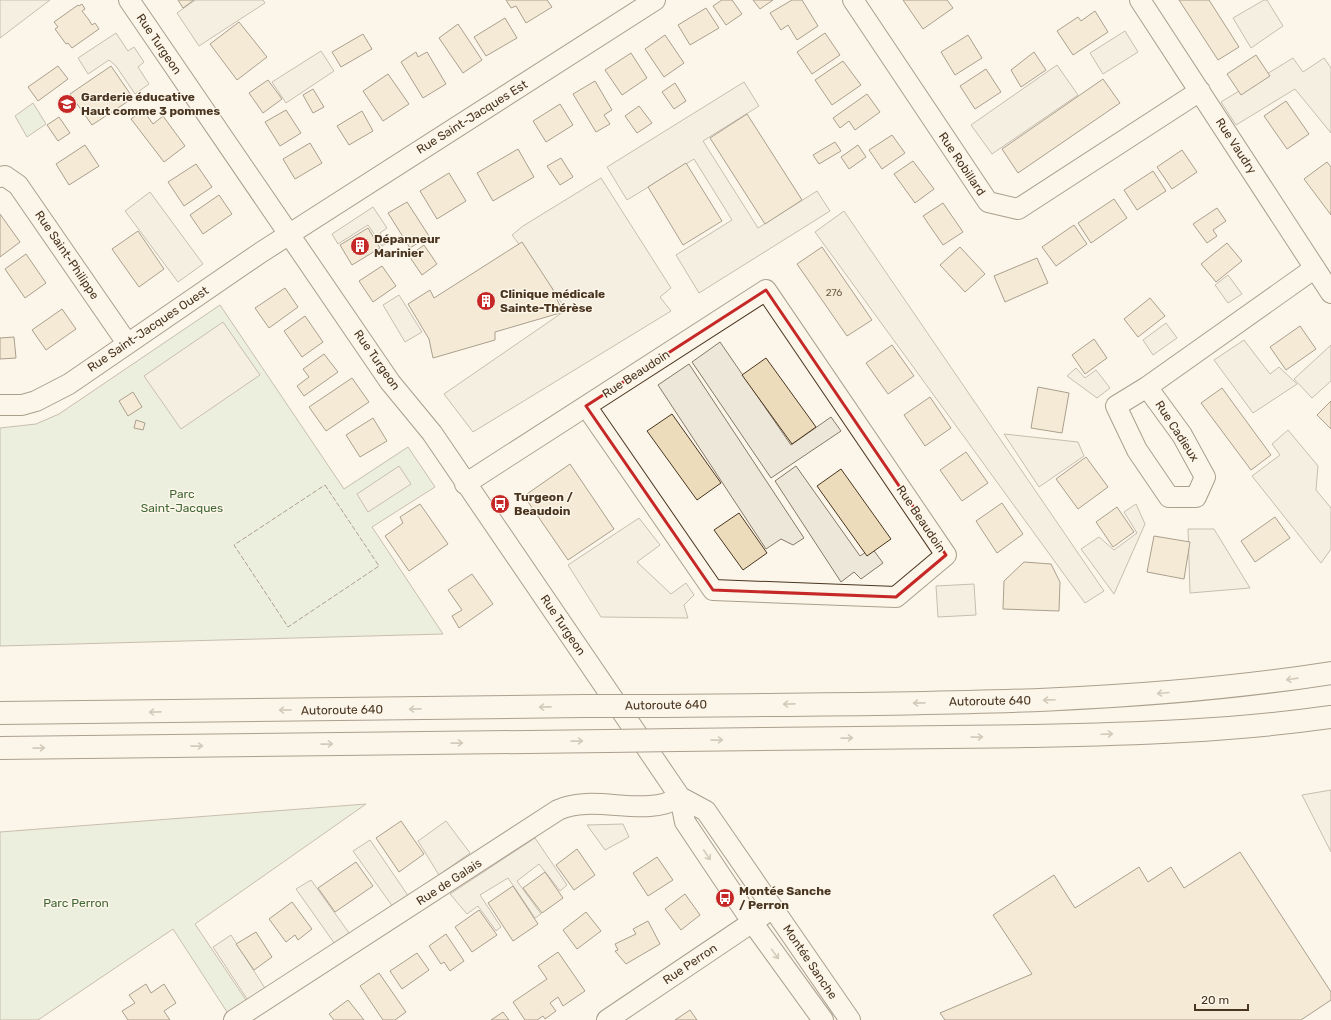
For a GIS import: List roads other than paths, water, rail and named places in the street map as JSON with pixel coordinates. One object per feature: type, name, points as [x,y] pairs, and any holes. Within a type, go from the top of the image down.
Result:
[{"type":"highway","name":"Autoroute 640","points":[[0,714],[983,702],[1107,698],[1240,686],[1331,673]]},
{"type":"highway","points":[[1233,728],[1331,717]]},
{"type":"highway","points":[[0,748],[1035,736],[1233,728],[1331,728]]},
{"type":"street","name":"Rue Turgeon","points":[[128,0],[390,382],[425,424],[627,719]]},
{"type":"street","name":"Rue Saint-Jacques Est","points":[[289,234],[655,0]]},
{"type":"street","name":"Rue Robillard","points":[[853,0],[988,202],[1018,209],[1200,92]]},
{"type":"street","name":"Rue Vaudry","points":[[1140,0],[1331,293]]},
{"type":"street","name":"Rue Saint-Philippe","points":[[0,178],[5,176],[18,185],[127,343]]},
{"type":"street","name":"Rue Saint-Jacques Ouest","points":[[0,405],[22,405],[36,401],[69,384],[127,343],[289,234]]},
{"type":"street","name":"Rue Cadieux","points":[[1147,387],[1182,434],[1205,477],[1196,497],[1169,497],[1137,450],[1116,406],[1147,387],[1315,268]]},
{"type":"street","name":"Rue Beaudoin","points":[[466,484],[586,406],[766,290],[946,555],[896,597],[713,590],[586,406]]},
{"type":"street","name":"Montée Sanche","points":[[627,719],[680,797],[685,822],[752,922],[823,1020]]},
{"type":"street","name":"Montée Sanche","points":[[680,797],[706,811],[850,1020]]},
{"type":"street","name":"Rue de Galais","points":[[234,1020],[558,810],[574,806],[663,805],[680,797]]},
{"type":"street","name":"Rue Perron","points":[[607,1020],[774,908]]},
{"type":"place","name":"Garderie éducative Haut comme 3 pommes","points":[[67,104]]},
{"type":"place","name":"Dépanneur Marinier","points":[[360,246]]},
{"type":"place","name":"Clinique médicale Sainte-Thérèse","points":[[486,301]]},
{"type":"place","name":"Turgeon / Beaudoin","points":[[500,504]]},
{"type":"place","name":"Montée Sanche / Perron","points":[[725,898]]},
{"type":"park label","name":"Parc Saint-Jacques","points":[[182,501]]},
{"type":"park label","name":"Parc Perron","points":[[76,903]]}]
